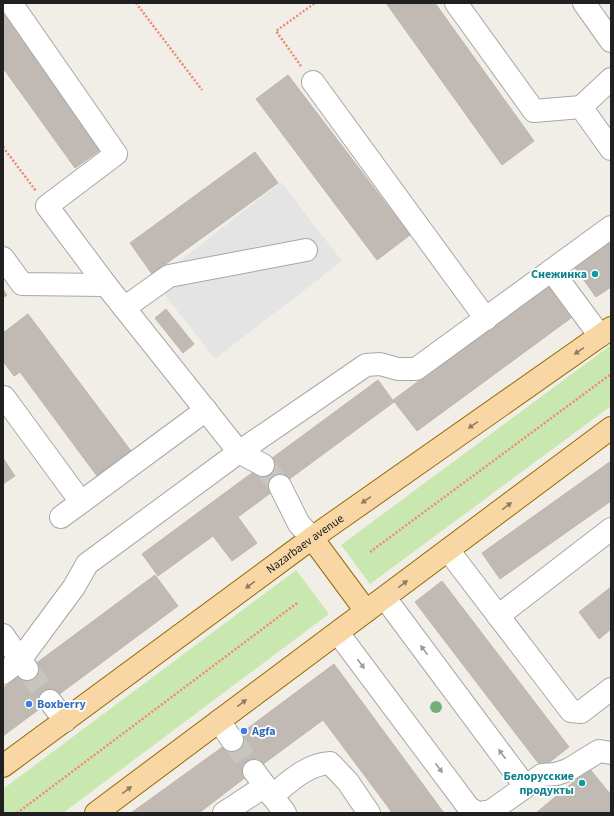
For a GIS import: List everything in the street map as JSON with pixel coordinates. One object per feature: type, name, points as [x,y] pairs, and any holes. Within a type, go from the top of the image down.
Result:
[{"type":"main road","name":"Nazarbaev avenue","points":[[3,766],[312,538],[606,332]]},
{"type":"main road","points":[[96,813],[611,428]]},
{"type":"main road","points":[[312,538],[366,611]]},
{"type":"lane","points":[[11,3],[116,154],[47,206],[124,308],[240,452],[263,465]]},
{"type":"lane","points":[[456,3],[534,111],[581,107],[611,79]]},
{"type":"lane","points":[[584,3],[611,41]]},
{"type":"lane","points":[[313,82],[486,319]]},
{"type":"lane","points":[[581,107],[611,150]]},
{"type":"lane","points":[[17,667],[74,587],[87,564],[240,452],[366,365],[380,364],[398,369],[416,369],[552,271],[611,226]]},
{"type":"lane","points":[[124,308],[169,276],[306,250]]},
{"type":"lane","points":[[3,258],[22,284],[106,285]]},
{"type":"lane","points":[[552,271],[606,332]]},
{"type":"lane","points":[[4,397],[81,502]]},
{"type":"lane","points":[[61,517],[206,410]]},
{"type":"lane","points":[[280,486],[299,524],[312,538]]},
{"type":"lane","points":[[498,616],[611,529]]},
{"type":"lane","points":[[448,550],[571,711],[581,712],[611,688]]},
{"type":"lane","points":[[385,598],[525,786]]},
{"type":"lane","points":[[338,633],[469,808],[478,813],[491,811],[542,775],[556,774],[568,770],[599,751],[611,753]]},
{"type":"lane","points":[[3,635],[17,667]]},
{"type":"lane","points":[[50,701],[65,721]]},
{"type":"lane","points":[[219,721],[232,740]]},
{"type":"lane","points":[[224,813],[264,784],[301,773],[319,764],[330,764],[348,782],[369,813]]},
{"type":"lane","points":[[264,784],[285,813]]},
{"type":"path","points":[[136,3],[202,90]]},
{"type":"path","points":[[313,82],[276,31],[315,3]]},
{"type":"path","points":[[3,147],[47,206]]},
{"type":"path","points":[[370,552],[611,374]]},
{"type":"path","points":[[17,813],[298,603]]},
{"type":"green space","points":[[611,345],[611,406],[370,584],[341,545]]},
{"type":"green space","points":[[296,570],[329,614],[63,813],[3,813],[3,789]]},
{"type":"shaded area","points":[[281,182],[342,261],[215,359],[154,281]]},
{"type":"building","points":[[3,3],[106,146],[75,168],[3,68]]},
{"type":"building","points":[[386,3],[435,3],[534,141],[502,165]]},
{"type":"building","points":[[288,75],[410,235],[377,260],[256,99]]},
{"type":"building","points":[[255,152],[278,183],[152,274],[130,243]]},
{"type":"building","name":"Снежинка","points":[[611,231],[611,287],[596,297],[570,261]]},
{"type":"building","points":[[548,286],[571,318],[417,431],[393,400]]},
{"type":"building","points":[[3,289],[7,295],[3,298]]},
{"type":"building","points":[[166,309],[194,344],[183,353],[155,318]]},
{"type":"building","points":[[28,314],[131,451],[97,476],[20,372],[14,376],[3,361],[3,333]]},
{"type":"building","points":[[378,380],[394,402],[238,517],[257,543],[232,561],[213,536],[158,576],[142,554]]},
{"type":"building","points":[[3,458],[15,476],[3,484]]},
{"type":"building","points":[[611,461],[611,501],[500,579],[482,553]]},
{"type":"building","points":[[155,575],[178,606],[3,736],[3,688]]},
{"type":"building","points":[[442,581],[569,747],[542,768],[415,602]]},
{"type":"building","points":[[611,587],[611,629],[599,639],[579,612]]},
{"type":"building","points":[[334,664],[444,813],[389,813],[391,811],[323,720],[251,773],[228,743]]},
{"type":"building","points":[[228,743],[251,773],[199,813],[131,813]]},
{"type":"building","name":"Белорусские продукты","points":[[590,769],[597,778],[574,797],[566,788]]},
{"type":"building","points":[[597,778],[611,795],[611,813],[536,813],[566,788],[574,797]]},
{"type":"tunnel","points":[[263,465],[280,486]]},
{"type":"tunnel","points":[[27,669],[50,701]]},
{"type":"tunnel","points":[[232,740],[254,771]]},
{"type":"place","name":"Снежинка","points":[[595,274]]},
{"type":"place","name":"Boxberry","points":[[29,704]]},
{"type":"place","name":"Agfa","points":[[244,731]]},
{"type":"place","name":"Белорусские продукты","points":[[582,783]]}]
